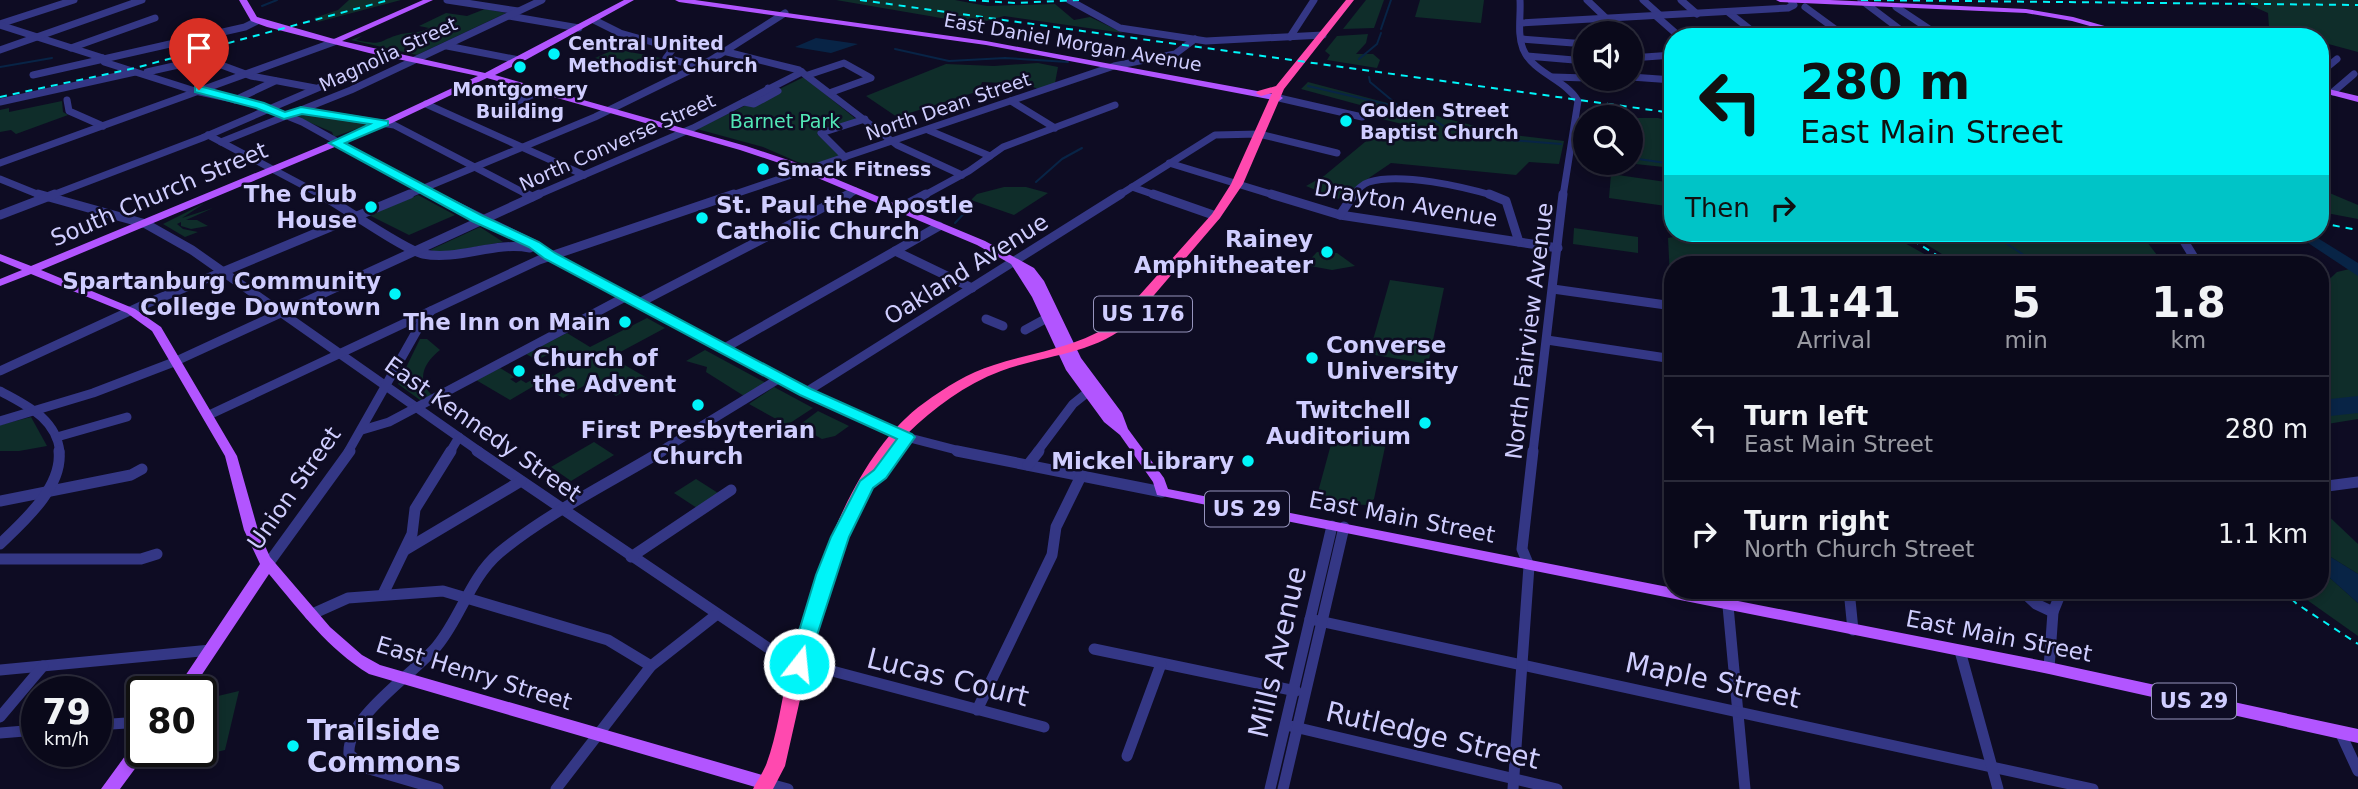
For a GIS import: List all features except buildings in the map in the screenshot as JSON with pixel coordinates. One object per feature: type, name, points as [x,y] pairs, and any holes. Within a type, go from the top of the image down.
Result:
[{"type":"highway","name":"US 176","points":[[1329,34],[1350,0]]},
{"type":"highway","name":"US 176","points":[[764,786],[775,766],[799,664],[829,564],[867,485],[880,474],[902,436],[970,388],[1068,351],[1104,344],[1125,332],[1188,257],[1190,247],[1216,216],[1237,184],[1277,97],[1360,0]]},
{"type":"highway","points":[[1256,93],[1277,97]]},
{"type":"main road","points":[[243,0],[257,21],[270,25],[544,90],[807,170],[995,249],[1030,270],[1045,290],[1068,351]]},
{"type":"main road","points":[[334,42],[429,0]]},
{"type":"main road","points":[[335,143],[519,60],[630,0]]},
{"type":"main road","name":"East Daniel Morgan Avenue","points":[[679,0],[785,13],[1114,66],[1256,93]]},
{"type":"main road","points":[[1780,0],[2031,11],[2102,28]]},
{"type":"main road","points":[[2329,91],[2358,99]]},
{"type":"main road","name":"South Church Street","points":[[0,283],[335,143]]},
{"type":"main road","name":"East Henry Street","points":[[0,257],[131,311],[157,329],[231,456],[251,530],[268,564],[310,615],[357,659],[375,670],[598,734],[764,786]]},
{"type":"main road","points":[[1014,262],[1034,291],[1047,318],[1095,397],[1159,481],[1162,492]]},
{"type":"main road","name":"East Main Street","points":[[1162,492],[1529,566],[1664,589]]},
{"type":"main road","name":"Union Street","points":[[193,676],[268,564]]},
{"type":"main road","name":"East Main Street","points":[[1708,599],[1728,606],[2049,668],[2358,736]]},
{"type":"main road","points":[[110,789],[126,767]]},
{"type":"street","points":[[46,0],[61,4]]},
{"type":"street","points":[[0,25],[74,0]]},
{"type":"street","points":[[0,50],[141,0]]},
{"type":"street","points":[[447,0],[518,12]]},
{"type":"street","name":"Magnolia Street","points":[[221,142],[416,60],[542,0]]},
{"type":"street","points":[[1069,0],[1115,27],[1195,39],[1329,34]]},
{"type":"street","points":[[1290,37],[1314,0]]},
{"type":"street","points":[[1520,0],[1522,39],[1527,56],[1553,77],[1573,78]]},
{"type":"street","points":[[1587,0],[1607,19]]},
{"type":"street","points":[[1643,0],[1671,28]]},
{"type":"street","points":[[1681,0],[1697,13]]},
{"type":"street","points":[[1521,23],[1788,8],[1794,5],[1791,1]]},
{"type":"street","points":[[1863,3],[1898,28]]},
{"type":"street","points":[[1805,7],[1834,28]]},
{"type":"street","points":[[1896,7],[1928,28]]},
{"type":"street","points":[[1728,12],[1748,28]]},
{"type":"street","points":[[0,371],[131,311],[425,190],[610,110],[696,66],[785,13]]},
{"type":"street","points":[[509,16],[579,28]]},
{"type":"street","points":[[71,48],[155,18]]},
{"type":"street","points":[[103,58],[245,27],[257,21]]},
{"type":"street","points":[[592,21],[608,24],[620,32],[669,47],[672,53],[666,58],[696,66]]},
{"type":"street","points":[[0,25],[199,91]]},
{"type":"street","points":[[33,75],[203,36],[270,25]]},
{"type":"street","name":"North Dean Street","points":[[396,326],[550,256],[1114,66],[1175,54],[1195,39]]},
{"type":"street","points":[[1522,39],[1573,43]]},
{"type":"street","points":[[0,163],[334,42]]},
{"type":"street","points":[[447,46],[519,60]]},
{"type":"street","points":[[723,51],[805,73],[893,141],[962,175]]},
{"type":"street","points":[[0,215],[208,135],[392,56]]},
{"type":"street","points":[[1527,56],[1573,60]]},
{"type":"street","points":[[1643,57],[1664,56]]},
{"type":"street","points":[[103,58],[104,62],[199,91]]},
{"type":"street","points":[[147,72],[201,59],[244,73],[315,88]]},
{"type":"street","points":[[2329,66],[2337,59]]},
{"type":"street","name":"North Converse Street","points":[[0,421],[36,412],[174,362],[481,220],[686,131],[768,88],[805,73],[844,63],[871,78],[867,82],[832,92]]},
{"type":"street","points":[[0,102],[135,72]]},
{"type":"street","points":[[2333,92],[2354,74]]},
{"type":"street","name":"North Fairview Avenue","points":[[1514,784],[1529,566],[1522,549],[1577,99],[1567,86],[1553,77]]},
{"type":"street","points":[[1643,78],[1664,79]]},
{"type":"street","points":[[234,100],[276,80]]},
{"type":"street","points":[[506,106],[544,90]]},
{"type":"street","name":"East Main Street","points":[[199,91],[269,109],[302,122],[335,143],[481,220],[534,244],[550,256],[723,349],[806,392],[902,436],[1162,492]]},
{"type":"street","points":[[1277,97],[1362,117]]},
{"type":"street","points":[[67,100],[68,109]]},
{"type":"street","points":[[1011,102],[1055,128]]},
{"type":"street","points":[[426,104],[584,175]]},
{"type":"street","points":[[898,209],[962,175],[1009,145],[1115,105]]},
{"type":"street","points":[[68,109],[78,106]]},
{"type":"street","points":[[68,109],[103,126]]},
{"type":"street","points":[[301,110],[384,123],[532,197]]},
{"type":"street","points":[[845,157],[821,133],[865,119]]},
{"type":"street","points":[[928,130],[990,156]]},
{"type":"street","name":"Oakland Avenue","points":[[806,392],[1218,134],[1260,136],[1338,153]]},
{"type":"street","points":[[208,135],[273,168],[415,251],[441,256],[506,244],[522,245],[550,256]]},
{"type":"street","name":"Drayton Avenue","points":[[1169,163],[1340,215],[1558,248]]},
{"type":"street","name":"East Kennedy Street","points":[[0,179],[47,197],[146,224],[283,311],[385,388],[716,615],[783,658],[799,664]]},
{"type":"street","points":[[1340,215],[1361,186],[1380,179],[1479,191],[1506,201],[1519,242]]},
{"type":"street","points":[[1132,187],[1216,216]]},
{"type":"street","points":[[639,303],[855,191]]},
{"type":"street","name":"East Main Street","points":[[481,220],[503,235],[506,244]]},
{"type":"street","points":[[723,349],[939,226]]},
{"type":"street","points":[[895,251],[972,288]]},
{"type":"street","points":[[1553,289],[1664,305]]},
{"type":"street","points":[[362,430],[380,427],[627,296]]},
{"type":"street","name":"Union Street","points":[[268,564],[362,430],[424,318],[435,308]]},
{"type":"street","points":[[209,415],[396,326],[424,318]]},
{"type":"street","points":[[1025,330],[1047,318]]},
{"type":"street","points":[[986,319],[1003,326]]},
{"type":"street","points":[[1547,340],[1664,358]]},
{"type":"street","points":[[438,789],[358,763],[348,748],[351,734],[438,645],[477,576],[493,559],[539,526],[566,512],[780,378]]},
{"type":"street","points":[[0,391],[36,412],[49,423],[57,437],[58,461],[45,493],[0,544]]},
{"type":"street","points":[[1028,465],[1073,404],[1095,397]]},
{"type":"street","points":[[57,437],[127,417]]},
{"type":"street","points":[[383,594],[412,534],[415,509],[458,437]]},
{"type":"street","points":[[0,501],[131,475],[142,469]]},
{"type":"street","points":[[977,710],[1052,555],[1056,527],[1081,476]]},
{"type":"street","points":[[404,551],[522,481]]},
{"type":"street","points":[[2329,486],[2358,482]]},
{"type":"street","points":[[631,557],[731,489]]},
{"type":"street","name":"Mills Avenue","points":[[1283,789],[1298,691],[1338,526]]},
{"type":"street","points":[[0,559],[141,559],[157,554]]},
{"type":"street","points":[[310,615],[342,599],[436,590],[608,640],[651,666]]},
{"type":"street","points":[[1850,599],[1853,630]]},
{"type":"street","points":[[2031,599],[2053,612]]},
{"type":"street","points":[[2049,668],[2053,612],[2058,599]]},
{"type":"street","points":[[1728,606],[1745,789]]},
{"type":"street","points":[[556,789],[651,666],[716,615]]},
{"type":"street","name":"Maple Street","points":[[1316,619],[2093,789]]},
{"type":"street","points":[[1094,649],[1298,691]]},
{"type":"street","points":[[0,670],[211,650]]},
{"type":"street","points":[[1960,651],[1997,789]]},
{"type":"street","name":"Lucas Court","points":[[799,664],[1044,727]]},
{"type":"street","points":[[1127,756],[1161,664]]},
{"type":"street","points":[[0,717],[43,666]]},
{"type":"street","name":"Mills Avenue","points":[[1270,789],[1292,726]]},
{"type":"street","name":"Rutledge Street","points":[[1292,726],[1514,784],[1557,789]]},
{"type":"street","points":[[0,733],[21,731]]},
{"type":"street","points":[[2340,732],[2358,771]]},
{"type":"street","points":[[764,786],[788,789]]},
{"type":"green space","points":[[349,0],[401,0],[318,22],[314,18],[338,10]]},
{"type":"green space","points":[[836,0],[955,0],[987,6],[1055,4],[1074,20],[1090,17],[1123,33],[1004,16],[976,24]]},
{"type":"green space","points":[[1366,0],[1384,0],[1374,28],[1343,29]]},
{"type":"green space","points":[[1420,0],[1484,0],[1481,23],[1415,17]]},
{"type":"green space","points":[[2239,0],[2358,0],[2358,52],[2329,44],[2329,28],[2269,27],[2268,13]]},
{"type":"green space","points":[[485,9],[506,13],[417,55],[351,40],[362,36],[356,40],[380,42],[401,34],[425,30],[429,28],[419,26],[446,13],[467,16]]},
{"type":"green space","points":[[1368,34],[1366,43],[1356,54],[1373,54],[1380,60],[1377,68],[1327,60],[1330,55],[1325,51],[1337,36]]},
{"type":"green space","points":[[615,49],[661,58],[637,70],[595,58]]},
{"type":"green space","points":[[1038,63],[1058,67],[1055,83],[1038,89],[1026,84],[982,82],[979,91],[897,117],[866,96],[946,64],[994,66]]},
{"type":"green space","name":"Barnet Park","points":[[804,77],[857,120],[817,134],[840,156],[807,166],[763,147],[697,129]]},
{"type":"green space","points":[[1308,82],[1505,134],[1564,141],[1559,164],[1529,162],[1516,175],[1391,163],[1338,199],[1306,186],[1324,176],[1371,137],[1385,140],[1402,124],[1366,115],[1360,105],[1301,89]]},
{"type":"green space","points":[[62,101],[63,112],[68,115],[16,134],[11,130],[0,132],[0,110],[9,108],[9,112]]},
{"type":"green space","points":[[297,112],[373,123],[334,137],[332,132],[292,115]]},
{"type":"green space","points":[[1643,118],[1664,120],[1664,167],[1643,165]]},
{"type":"green space","points":[[1611,175],[1664,182],[1664,206],[1609,198]]},
{"type":"green space","points":[[1004,187],[1026,187],[1048,193],[1014,215],[971,200],[977,194]]},
{"type":"green space","points":[[2329,193],[2358,205],[2358,219],[2329,214]]},
{"type":"green space","points":[[418,195],[455,215],[409,235],[369,215]]},
{"type":"green space","points":[[205,203],[182,218],[213,208],[186,220],[197,220],[208,226],[191,229],[181,226],[181,222],[177,224],[183,229],[198,232],[185,237],[163,224]]},
{"type":"green space","points":[[480,227],[503,242],[441,253],[430,250]]},
{"type":"green space","points":[[1574,228],[1638,237],[1638,253],[1573,244]]},
{"type":"green space","points":[[1668,242],[1903,242],[1928,256],[1669,256]]},
{"type":"green space","points":[[1923,242],[2147,242],[2158,256],[1945,256]]},
{"type":"green space","points":[[1317,252],[1337,253],[1355,266],[1332,270],[1305,265]]},
{"type":"green space","points":[[2358,267],[2358,419],[2329,424],[2329,280],[2337,272]]},
{"type":"green space","points":[[1390,280],[1444,288],[1428,364],[1369,354]]},
{"type":"green space","points":[[647,318],[665,328],[611,357],[647,378],[616,396],[592,381],[563,398],[539,383],[510,400],[476,380],[500,368],[515,377],[510,379],[516,383],[521,380],[526,383],[547,372],[553,376],[568,367],[549,354],[537,360],[526,354],[567,333],[590,347]]},
{"type":"green space","points":[[420,339],[427,339],[440,350],[424,371],[424,383],[432,395],[420,400],[398,384]]},
{"type":"green space","points":[[705,350],[766,383],[744,396],[706,372],[707,367],[686,361]]},
{"type":"green space","points":[[774,387],[813,408],[787,425],[749,404]]},
{"type":"green space","points":[[818,411],[849,426],[835,436],[822,439],[798,426]]},
{"type":"green space","points":[[31,417],[47,446],[0,451],[0,425]]},
{"type":"green space","points":[[1339,435],[1381,442],[1385,447],[1374,499],[1366,505],[1339,503],[1318,492],[1333,437]]},
{"type":"green space","points":[[594,442],[614,455],[571,481],[551,467]]},
{"type":"green space","points":[[696,479],[718,493],[697,508],[674,493]]},
{"type":"green space","points":[[2329,517],[2358,544],[2358,574],[2329,556]]},
{"type":"green space","points":[[2329,577],[2358,603],[2358,636],[2306,599],[2329,599]]},
{"type":"green space","points":[[239,691],[225,750],[217,752],[217,696]]},
{"type":"water","points":[[816,38],[858,44],[831,53],[795,47]]},
{"type":"water","points":[[2307,242],[2324,242],[2358,263],[2358,276],[2329,256]]},
{"type":"water","points":[[2358,396],[2358,413],[2329,416],[2329,399]]},
{"type":"water","points":[[2329,556],[2358,574],[2358,603],[2329,577]]},
{"type":"waterway","points":[[262,6],[277,0]]},
{"type":"waterway","points":[[1381,29],[1391,0]]},
{"type":"waterway","points":[[1359,59],[1377,44],[1381,33]]},
{"type":"waterway","points":[[895,49],[949,61],[1005,58],[1068,62]]},
{"type":"waterway","points":[[0,67],[52,58]]},
{"type":"waterway","points":[[1369,77],[1370,82],[1400,107],[1427,115],[1448,129],[1476,132],[1498,139],[1561,144]]},
{"type":"waterway","points":[[1308,86],[1399,107]]},
{"type":"waterway","points":[[1036,182],[1062,159],[1082,148]]},
{"type":"waterway","points":[[1643,160],[1664,163]]},
{"type":"waterway","points":[[955,223],[973,204]]},
{"type":"waterway","points":[[1995,242],[2006,243],[2025,256]]},
{"type":"railway","points":[[0,97],[135,68],[389,0]]},
{"type":"railway","points":[[860,0],[1664,112]]},
{"type":"railway","points":[[969,0],[1015,3],[1079,0]]},
{"type":"railway","points":[[1861,0],[2358,5]]},
{"type":"railway","points":[[2329,225],[2358,230]]},
{"type":"railway","points":[[1916,242],[1938,256]]},
{"type":"railway","points":[[2292,599],[2358,644]]},
{"type":"place","name":"Central United Methodist Church","points":[[554,54]]},
{"type":"place","name":"Montgomery Building","points":[[520,67]]},
{"type":"place","name":"Golden Street Baptist Church","points":[[1346,121]]},
{"type":"place","name":"Smack Fitness","points":[[763,169]]},
{"type":"place","name":"The Club House","points":[[371,207]]},
{"type":"place","name":"St. Paul the Apostle Catholic Church","points":[[702,218]]},
{"type":"place","name":"Rainey Amphitheater","points":[[1327,252]]},
{"type":"place","name":"Spartanburg Community College Downtown","points":[[395,294]]},
{"type":"place","name":"The Inn on Main","points":[[625,322]]},
{"type":"place","name":"Converse University","points":[[1312,358]]},
{"type":"place","name":"Church of the Advent","points":[[519,371]]},
{"type":"place","name":"First Presbyterian Church","points":[[698,405]]},
{"type":"place","name":"Twitchell Auditorium","points":[[1425,423]]},
{"type":"place","name":"Mickel Library","points":[[1248,461]]},
{"type":"place","name":"Trailside Commons","points":[[293,746]]},
{"type":"route","points":[[199,90],[260,105],[284,116],[301,110],[384,123],[335,143],[477,218],[534,244],[550,253],[550,256],[806,392],[906,437],[880,474],[867,485],[840,537],[825,575],[799,664]]}]
